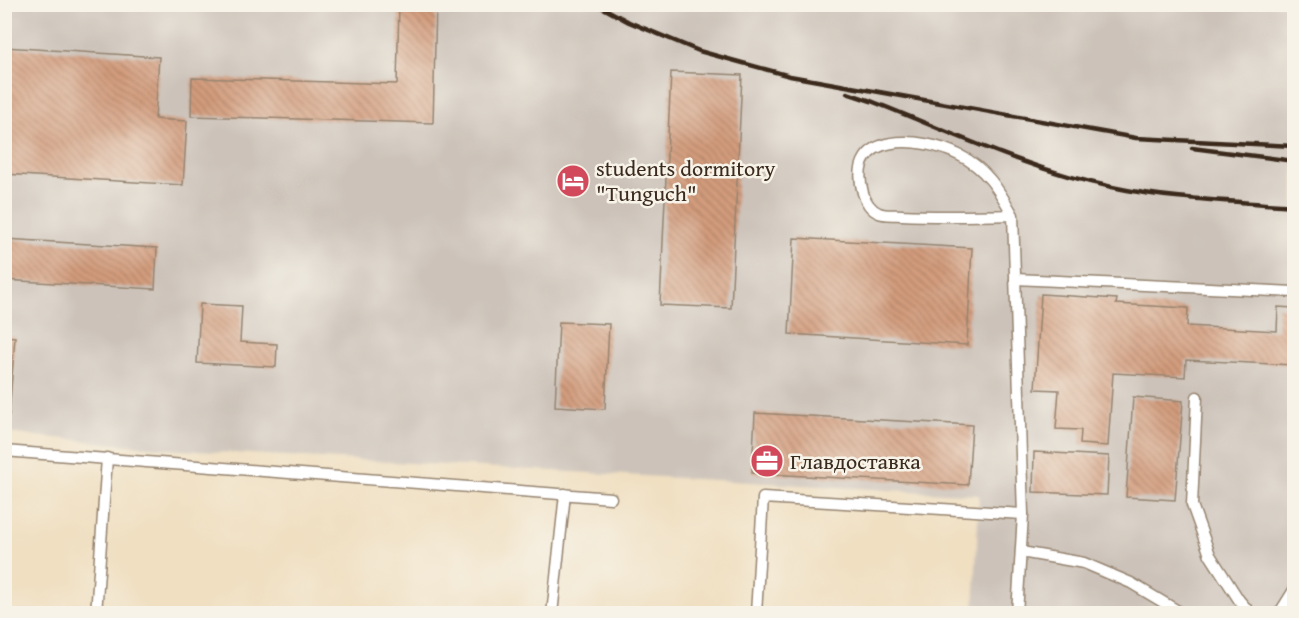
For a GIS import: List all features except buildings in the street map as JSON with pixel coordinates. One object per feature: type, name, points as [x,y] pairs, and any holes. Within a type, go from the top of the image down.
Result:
[{"type":"lane","points":[[1013,215],[933,217],[879,213],[866,202],[859,178],[867,154],[886,142],[911,141],[938,146],[960,155],[980,169],[996,185],[1013,215],[1023,514],[1017,614]]},
{"type":"lane","points":[[1015,279],[1294,292]]},
{"type":"lane","points":[[1197,397],[1192,505],[1210,555],[1239,600],[1251,614]]},
{"type":"lane","points":[[4,451],[611,498]]},
{"type":"lane","points":[[96,614],[107,458]]},
{"type":"lane","points":[[552,614],[565,494]]},
{"type":"lane","points":[[756,614],[763,498],[1023,514]]},
{"type":"lane","points":[[1021,552],[1084,563],[1131,583],[1183,614]]},
{"type":"lane","points":[[1279,614],[1294,590]]},
{"type":"shaded area","points":[[4,5],[1294,5],[1294,613],[974,613],[979,495],[180,450],[5,433]]},
{"type":"railway","points":[[596,4],[629,22],[699,51],[790,76],[1136,138],[1294,146]]},
{"type":"railway","points":[[847,93],[1020,160],[1081,180],[1157,195],[1294,206]]},
{"type":"railway","points":[[1192,148],[1294,161]]},
{"type":"place","name":"students dormitory \"Tunguch\"","points":[[573,181]]},
{"type":"place","name":"Главдоставка","points":[[767,461]]}]
